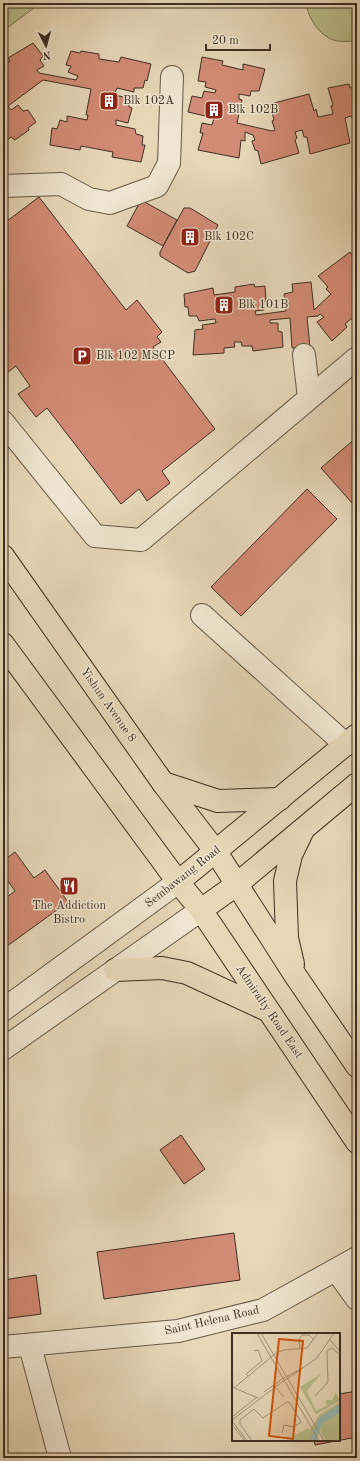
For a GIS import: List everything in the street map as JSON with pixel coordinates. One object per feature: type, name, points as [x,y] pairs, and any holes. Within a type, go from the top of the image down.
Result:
[{"type":"main road","name":"Yishun Avenue 8","points":[[3,556],[163,783],[216,852]]},
{"type":"main road","points":[[3,644],[178,882]]},
{"type":"main road","name":"Sembawang Road","points":[[178,882],[352,740]]},
{"type":"main road","points":[[163,783],[218,801],[280,799]]},
{"type":"main road","points":[[201,910],[236,885],[357,784]]},
{"type":"main road","points":[[295,975],[287,938],[285,881],[291,854],[303,829]]},
{"type":"main road","points":[[216,852],[295,975],[357,1066]]},
{"type":"main road","name":"Admiralty Road East","points":[[178,882],[201,910],[357,1142]]},
{"type":"main road","points":[[115,970],[162,968],[187,974],[267,1010]]},
{"type":"street","points":[[3,186],[61,184],[89,199],[110,202],[157,186],[168,163],[172,77]]},
{"type":"street","points":[[304,355],[309,398]]},
{"type":"street","points":[[3,422],[95,536],[141,540],[357,358]]},
{"type":"street","points":[[202,615],[352,740]]},
{"type":"street","name":"Sembawang Road","points":[[3,1010],[178,882]]},
{"type":"street","points":[[3,1049],[201,910]]},
{"type":"street","name":"Saint Helena Road","points":[[3,1347],[30,1346],[178,1331],[263,1310],[357,1258]]},
{"type":"street","points":[[336,1270],[357,1299]]},
{"type":"street","points":[[30,1346],[60,1458]]},
{"type":"green space","points":[[3,3],[36,3],[38,5],[3,31]]},
{"type":"green space","points":[[306,3],[355,3],[357,11],[357,41],[337,41],[326,36],[312,21]]},
{"type":"building","name":"Blk 102A","points":[[33,43],[43,56],[40,60],[44,66],[37,70],[39,73],[76,80],[78,76],[68,72],[71,66],[66,65],[71,51],[99,54],[99,59],[119,62],[121,57],[151,64],[147,81],[145,80],[143,88],[134,88],[134,92],[117,88],[114,95],[129,98],[129,107],[132,108],[128,123],[116,120],[116,125],[135,129],[136,134],[143,136],[142,145],[145,145],[141,162],[112,157],[113,152],[81,146],[80,150],[50,145],[52,128],[57,129],[60,120],[67,122],[67,116],[87,120],[88,115],[86,115],[91,89],[43,80],[8,106],[11,110],[18,105],[23,111],[28,110],[36,122],[28,128],[29,130],[15,140],[11,137],[3,144],[3,66],[10,61],[8,58]]},
{"type":"building","name":"Blk 102B","points":[[202,57],[223,61],[222,65],[243,70],[243,64],[265,69],[259,91],[251,91],[250,96],[239,94],[239,99],[242,100],[237,123],[272,131],[275,130],[272,121],[274,120],[270,104],[309,94],[314,111],[316,109],[318,117],[333,114],[331,106],[333,105],[328,88],[349,84],[350,88],[357,86],[357,127],[351,116],[345,118],[350,143],[310,154],[307,137],[304,137],[302,130],[295,132],[297,138],[295,140],[299,153],[261,164],[258,151],[255,150],[252,141],[255,140],[253,135],[245,132],[245,141],[241,140],[239,158],[198,150],[203,133],[200,133],[202,123],[212,125],[214,118],[188,112],[192,96],[202,98],[204,91],[215,93],[216,90],[205,87],[206,82],[198,81]]},
{"type":"building","name":"Blk 102 MSCP","points":[[39,197],[126,310],[137,300],[162,332],[157,337],[161,342],[153,347],[215,429],[162,471],[170,483],[147,501],[139,489],[121,504],[47,408],[36,417],[18,394],[30,386],[16,366],[3,376],[3,224]]},
{"type":"building","points":[[141,200],[177,220],[163,246],[127,226]]},
{"type":"building","name":"Blk 102C","points":[[184,208],[190,208],[218,225],[195,271],[188,273],[160,256],[160,252]]},
{"type":"building","name":"Blk 101B","points":[[350,252],[357,261],[357,314],[345,324],[347,327],[332,341],[317,322],[324,317],[320,314],[318,316],[307,317],[310,347],[292,348],[290,318],[270,320],[270,323],[278,323],[278,331],[282,332],[283,347],[253,351],[252,346],[242,346],[241,342],[234,342],[235,347],[224,348],[224,353],[193,355],[195,330],[203,329],[202,325],[216,323],[215,319],[199,321],[197,316],[189,316],[188,307],[185,307],[184,294],[213,288],[214,295],[235,292],[235,287],[254,284],[255,287],[265,286],[266,301],[263,302],[264,310],[255,311],[256,315],[286,311],[284,294],[293,292],[292,284],[311,282],[314,310],[331,294],[326,289],[328,287],[318,276]]},
{"type":"building","points":[[357,437],[357,498],[352,503],[321,468]]},
{"type":"building","points":[[307,489],[337,519],[241,616],[211,587]]},
{"type":"building","points":[[15,852],[34,878],[45,870],[68,902],[3,949],[3,900],[15,891],[3,874],[3,861]]},
{"type":"building","points":[[181,1135],[205,1169],[184,1184],[160,1150]]},
{"type":"building","points":[[234,1233],[240,1280],[104,1299],[97,1252]]},
{"type":"building","points":[[36,1275],[41,1314],[3,1319],[3,1280]]},
{"type":"building","points":[[357,1391],[357,1437],[340,1440],[340,1394]]},
{"type":"building","points":[[314,1441],[336,1441],[315,1445]]},
{"type":"place","name":"Blk 102A","points":[[109,101]]},
{"type":"place","name":"Blk 102B","points":[[214,110]]},
{"type":"place","name":"Blk 102C","points":[[190,237]]},
{"type":"place","name":"Blk 101B","points":[[224,305]]},
{"type":"place","name":"Blk 102 MSCP","points":[[82,356]]},
{"type":"place","name":"The Addiction Bistro","points":[[69,886]]}]
